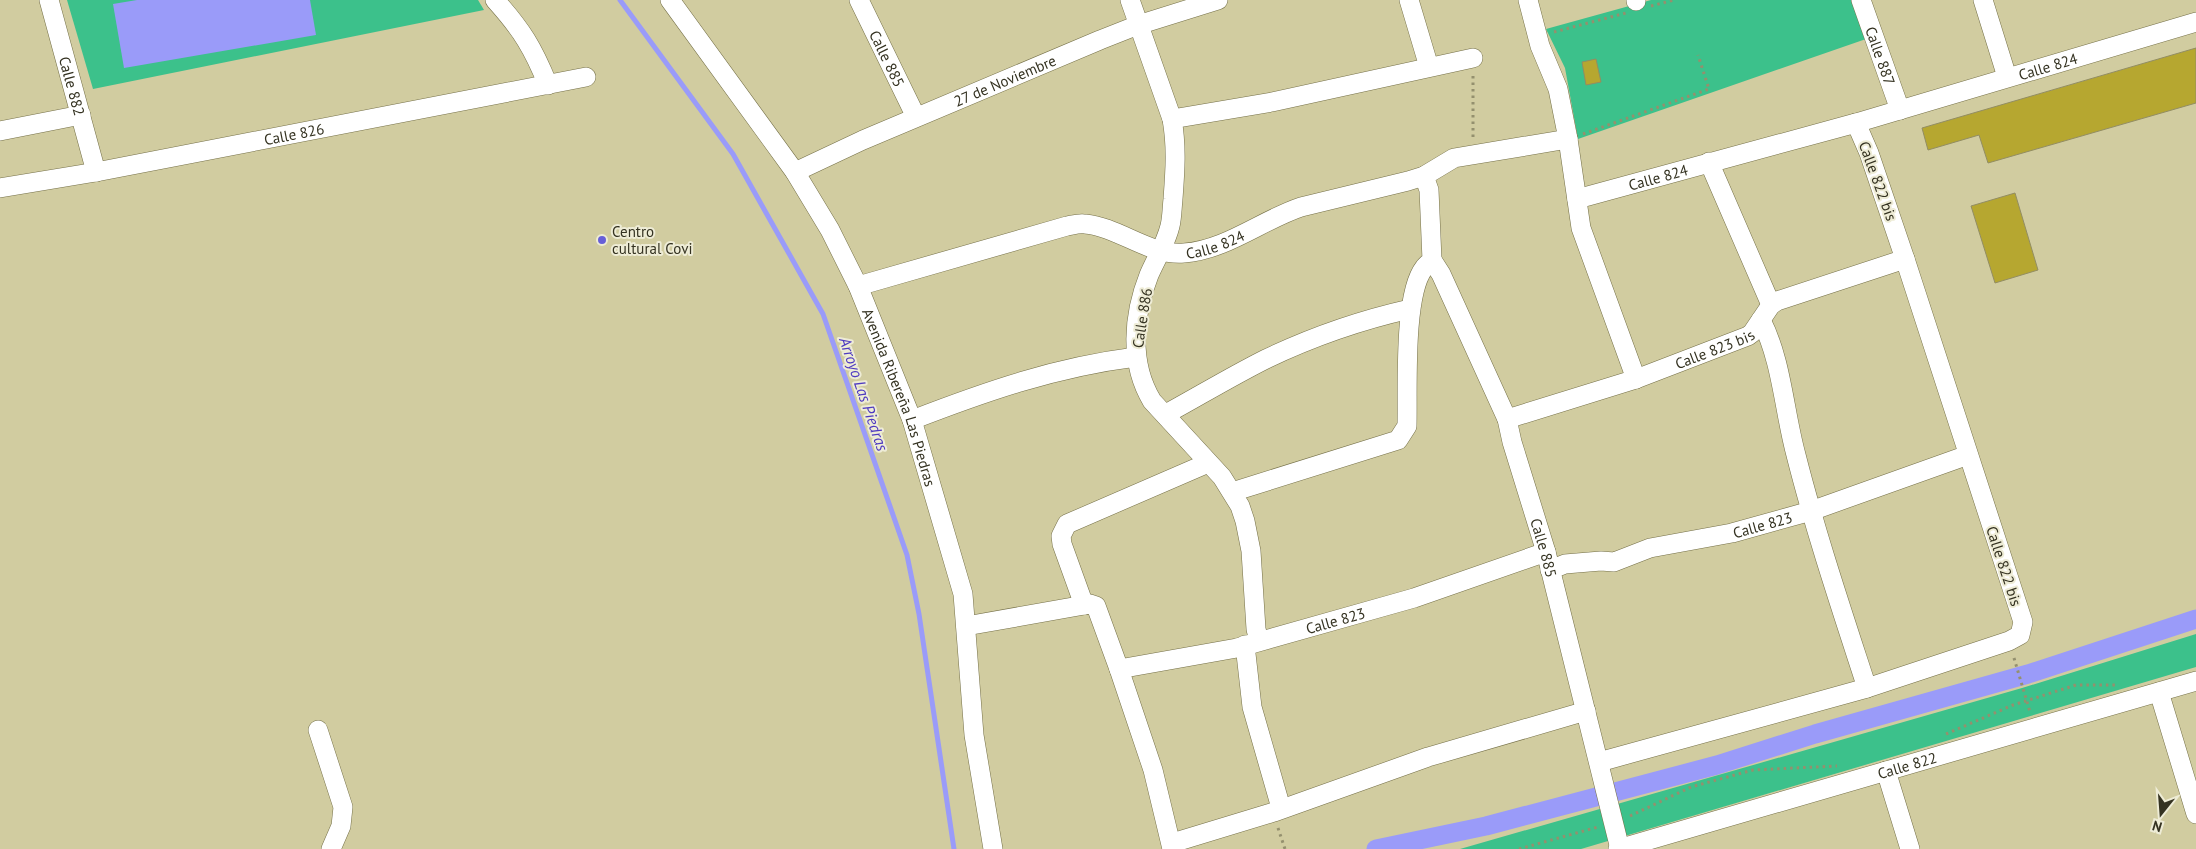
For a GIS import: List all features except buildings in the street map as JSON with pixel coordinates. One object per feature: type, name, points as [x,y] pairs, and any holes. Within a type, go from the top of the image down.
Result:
[{"type":"street","name":"Calle 882","points":[[49,0],[96,172]]},
{"type":"street","points":[[495,0],[523,33],[535,53],[548,85]]},
{"type":"street","name":"Avenida Ribereña Las Piedras","points":[[670,0],[795,172],[830,230],[858,286],[912,420],[963,594],[975,745],[993,849]]},
{"type":"street","name":"Calle 885","points":[[858,0],[916,117]]},
{"type":"street","name":"Calle 886","points":[[1130,0],[1172,119],[1176,139],[1170,226],[1148,278],[1141,304],[1136,334],[1136,357],[1147,392],[1152,401],[1222,477],[1240,506],[1248,531],[1251,551],[1256,629],[1252,643],[1252,707],[1281,808]]},
{"type":"street","name":"27 de Noviembre","points":[[795,172],[916,117],[1138,24],[1218,0]]},
{"type":"street","points":[[1409,0],[1429,67]]},
{"type":"street","points":[[1528,0],[1535,31],[1558,89],[1568,139],[1581,228],[1636,379]]},
{"type":"street","name":"Calle 887","points":[[1861,0],[1900,110]]},
{"type":"street","points":[[1983,0],[2007,77]]},
{"type":"street","name":"Calle 824","points":[[1900,110],[2196,22]]},
{"type":"street","points":[[1172,119],[1272,102],[1473,58]]},
{"type":"street","name":"Calle 826","points":[[0,188],[96,172],[586,77]]},
{"type":"street","name":"Calle 822 bis","points":[[1600,769],[1867,688],[2009,641],[2020,635],[2023,622],[1906,259],[1869,153],[1856,123],[1900,110]]},
{"type":"street","points":[[0,131],[81,115]]},
{"type":"street","name":"Calle 824","points":[[1577,199],[1856,123]]},
{"type":"street","name":"Calle 824","points":[[858,286],[1084,224],[1097,226],[1160,250],[1183,254],[1217,245],[1293,210],[1424,176],[1454,158],[1568,139]]},
{"type":"street","points":[[1709,162],[1766,313],[1795,453],[1811,511],[1867,688]]},
{"type":"street","points":[[1232,492],[1398,440],[1407,426],[1410,310],[1414,290],[1423,268],[1432,260],[1429,190],[1424,176]]},
{"type":"street","name":"Calle 823 bis","points":[[1508,419],[1636,379],[1748,336],[1777,301],[1906,259]]},
{"type":"street","name":"Calle 885","points":[[1432,260],[1442,274],[1508,419],[1512,442],[1548,561],[1619,849]]},
{"type":"street","points":[[1166,414],[1267,358],[1373,317],[1410,310]]},
{"type":"street","points":[[912,420],[973,396],[1067,368],[1136,357]]},
{"type":"street","name":"Calle 823","points":[[1120,668],[1252,643],[1548,561],[1565,564],[1601,560],[1614,562],[1650,548],[1732,533],[1811,511],[1968,455]]},
{"type":"street","points":[[1084,605],[1062,544],[1061,536],[1067,524],[1208,463]]},
{"type":"street","points":[[966,626],[1084,605],[1096,606],[1120,668],[1153,770],[1172,846],[1428,756],[1586,711]]},
{"type":"street","name":"Calle 822","points":[[1619,849],[2196,681]]},
{"type":"street","points":[[2159,692],[2196,814]]},
{"type":"street","points":[[318,730],[343,807],[341,826],[331,849]]},
{"type":"street","points":[[1886,771],[1910,849]]},
{"type":"path","points":[[1535,31],[1637,5],[1674,0]]},
{"type":"path","points":[[1568,139],[1709,89],[1698,55]]},
{"type":"path","points":[[1473,58],[1473,154]]},
{"type":"path","points":[[2014,660],[2024,693]]},
{"type":"path","points":[[1941,736],[2013,704],[2076,685],[2123,685]]},
{"type":"path","points":[[1519,849],[1691,787],[1753,770],[1842,765]]},
{"type":"green space","points":[[67,0],[478,0],[484,10],[93,89]]},
{"type":"green space","points":[[1651,0],[1854,0],[1866,39],[1578,139],[1565,68],[1546,29]]},
{"type":"green space","points":[[2196,634],[2196,667],[1581,849],[1460,849],[2022,688]]},
{"type":"water","points":[[137,0],[310,0],[316,35],[124,68],[113,4]]},
{"type":"waterway","name":"Arroyo Las Piedras","points":[[620,0],[733,154],[823,314],[907,555],[919,614],[954,849]]},
{"type":"waterway","points":[[1376,849],[1486,826],[1717,765],[1815,734],[2028,674],[2196,619]]},
{"type":"place","name":"Centro cultural Covi","points":[[602,240]]}]
